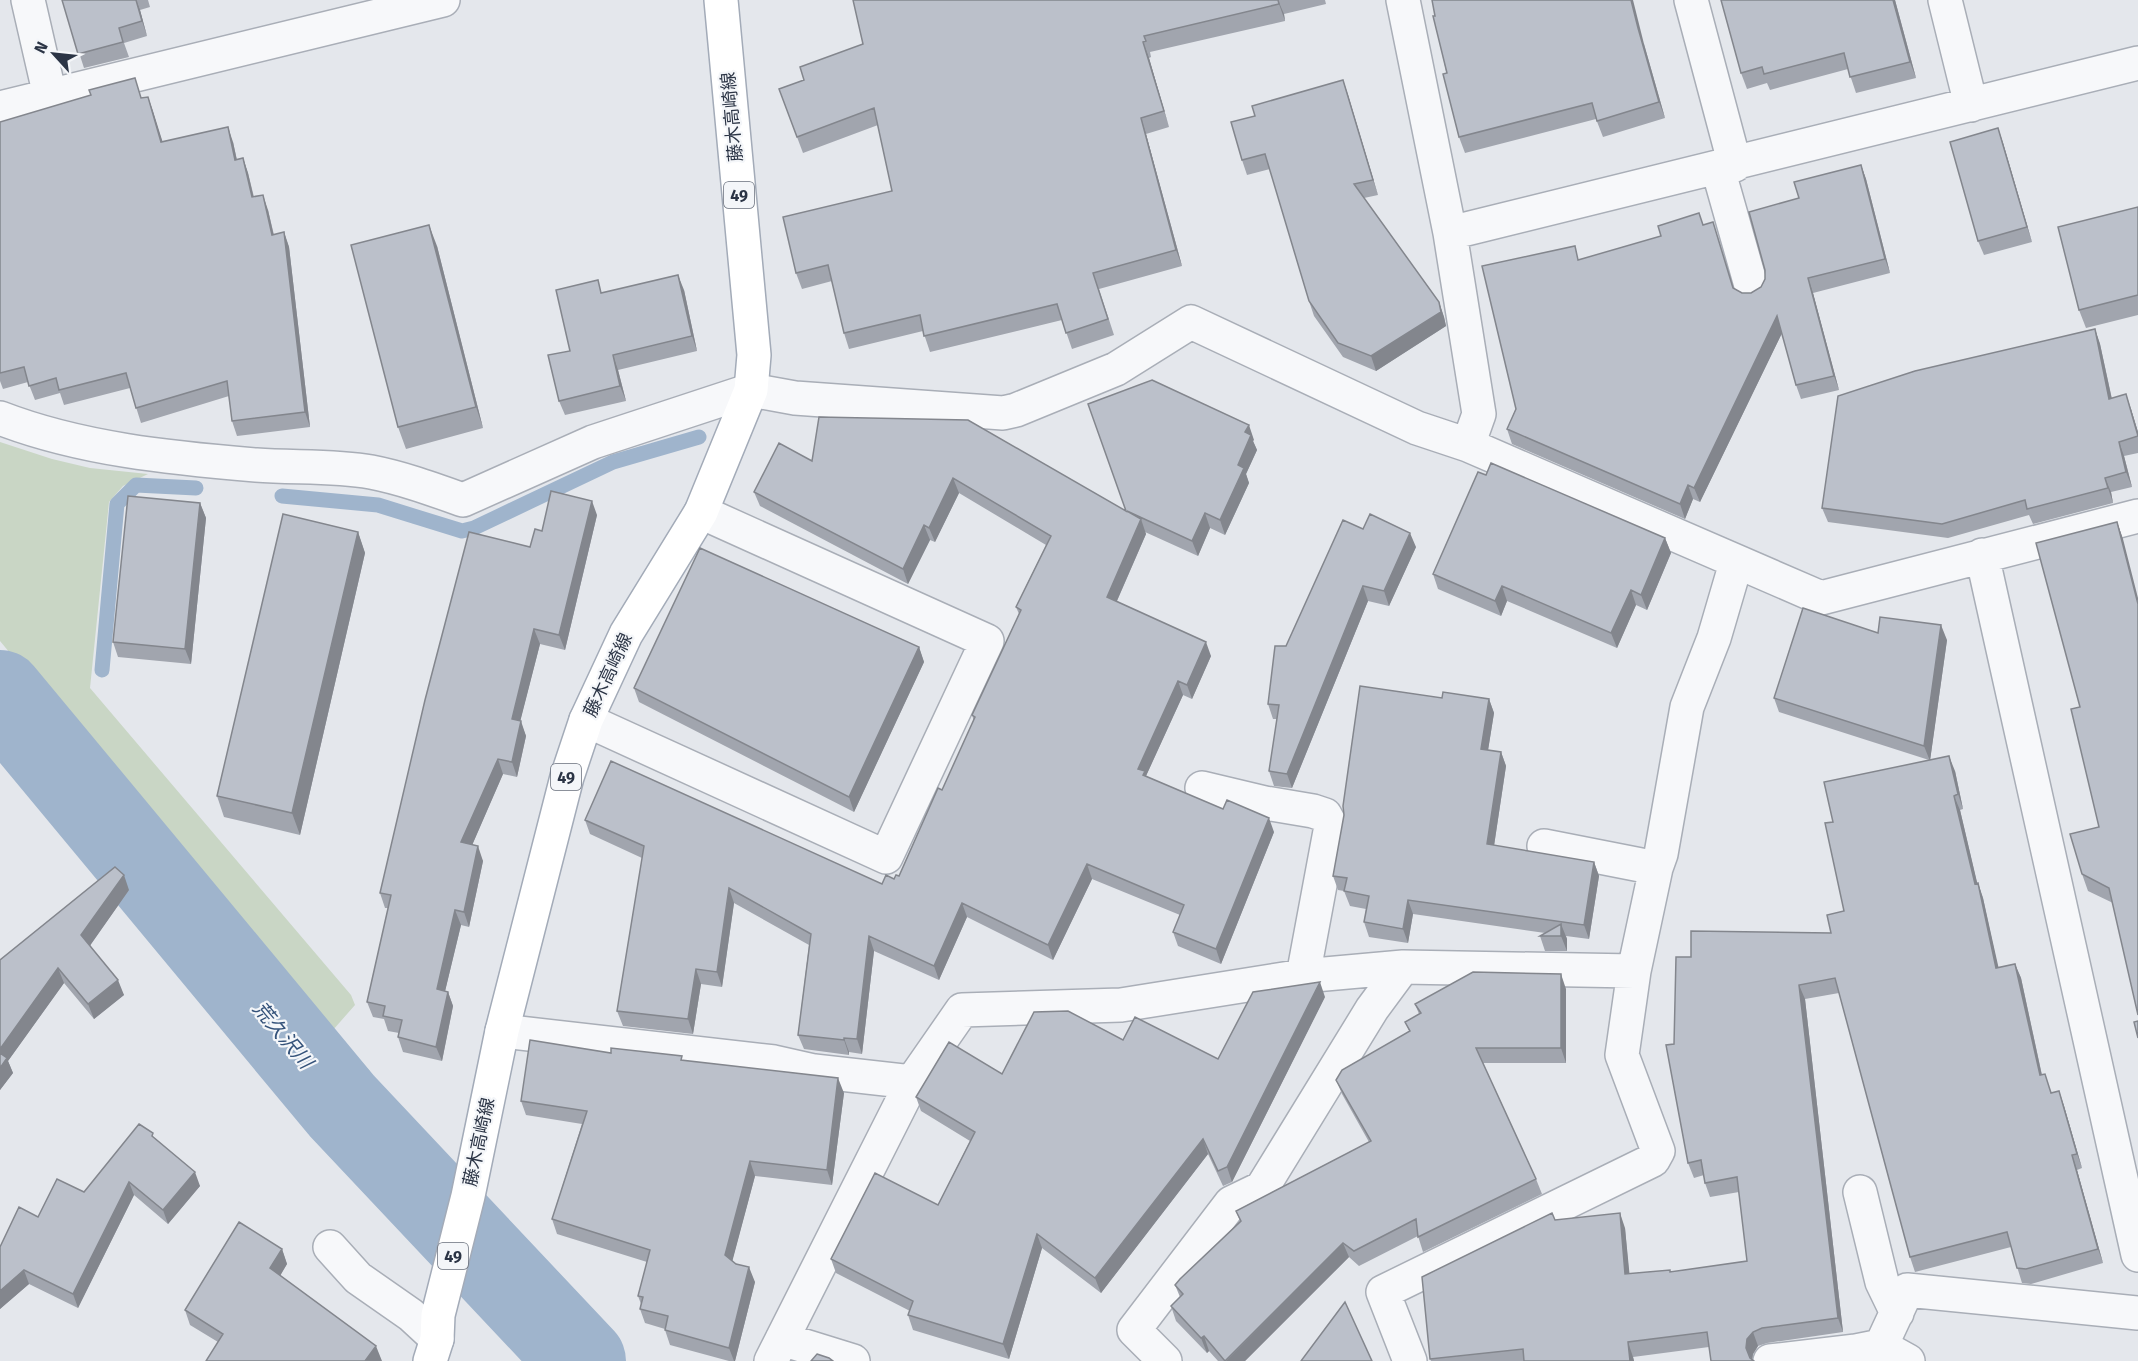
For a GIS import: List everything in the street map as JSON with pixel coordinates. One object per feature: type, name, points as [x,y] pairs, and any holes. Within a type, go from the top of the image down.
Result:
[{"type":"main road","name":"藤木高崎線","points":[[435,1338],[468,1196],[502,1030],[567,777],[586,720],[626,634],[700,512],[751,390],[754,355],[721,0]]},
{"type":"street","points":[[28,0],[50,96]]},
{"type":"street","points":[[0,108],[443,0]]},
{"type":"street","points":[[1403,0],[1450,233],[1479,414],[1468,445]]},
{"type":"street","points":[[1691,0],[1752,289]]},
{"type":"street","points":[[1945,0],[1971,105]]},
{"type":"street","points":[[1450,233],[1726,167],[2138,63]]},
{"type":"street","points":[[0,418],[73,440],[115,448],[255,465],[369,472],[411,482],[463,500],[593,442],[751,390],[804,399],[1003,412],[1029,407],[1116,369],[1191,322],[1418,428],[1468,445],[1821,598],[2138,516]]},
{"type":"street","points":[[586,720],[886,857],[987,641],[700,512]]},
{"type":"street","points":[[1982,555],[2138,1255]]},
{"type":"street","points":[[1410,1361],[1383,1292],[1653,1160],[1659,1151],[1622,1055],[1634,971],[1656,868],[1662,854],[1687,708],[1714,638],[1736,563]]},
{"type":"street","points":[[1202,788],[1265,804],[1313,811],[1325,815],[1331,826],[1303,976]]},
{"type":"street","points":[[1544,846],[1656,868]]},
{"type":"street","points":[[853,1361],[776,1350],[912,1082],[962,1010],[1120,1005],[1303,976],[1402,967],[1634,971]]},
{"type":"street","points":[[1165,1361],[1134,1330],[1231,1203],[1262,1188],[1372,1009],[1402,967]]},
{"type":"street","points":[[502,1030],[774,1062],[814,1071],[912,1082]]},
{"type":"street","points":[[1860,1191],[1880,1273],[1897,1312]]},
{"type":"street","points":[[330,1247],[358,1278],[411,1315],[435,1338]]},
{"type":"street","points":[[1770,1361],[1856,1352],[1894,1353],[1897,1312],[1907,1290],[2138,1313]]},
{"type":"green space","points":[[0,442],[52,459],[90,468],[148,474],[123,486],[109,502],[90,688],[351,995],[355,1005],[333,1030],[370,1071],[362,1078],[0,641]]},
{"type":"building","points":[[62,0],[136,0],[142,21],[119,28],[123,42],[78,54]]},
{"type":"building","points":[[853,0],[1278,0],[1279,4],[1144,36],[1146,41],[1143,42],[1164,111],[1141,118],[1176,250],[1093,273],[1108,319],[1066,333],[1057,304],[924,336],[920,315],[844,333],[828,265],[796,273],[783,217],[892,191],[874,108],[797,137],[779,89],[804,80],[800,67],[863,44]]},
{"type":"building","points":[[1432,0],[1631,0],[1659,102],[1597,121],[1592,103],[1459,137],[1443,74],[1447,73],[1433,16],[1435,16]]},
{"type":"building","points":[[1721,0],[1893,0],[1910,62],[1850,77],[1844,53],[1764,74],[1762,67],[1741,73]]},
{"type":"building","points":[[135,78],[141,98],[148,97],[161,142],[228,127],[235,160],[243,158],[252,197],[263,195],[272,235],[284,232],[305,412],[232,421],[227,381],[136,408],[126,373],[59,390],[56,378],[29,386],[24,367],[0,373],[0,122],[91,95],[89,90]]},
{"type":"building","points":[[1343,80],[1373,180],[1354,184],[1439,302],[1441,312],[1371,356],[1338,343],[1309,301],[1265,154],[1242,160],[1231,122],[1255,116],[1252,106]]},
{"type":"building","points":[[1998,128],[2027,227],[1978,241],[1950,142]]},
{"type":"building","points":[[1861,165],[1885,259],[1808,278],[1834,376],[1796,385],[1777,316],[1694,488],[1688,485],[1680,504],[1507,429],[1516,409],[1482,266],[1575,246],[1578,260],[1661,236],[1658,226],[1699,213],[1703,225],[1713,222],[1733,288],[1742,293],[1751,293],[1761,287],[1765,279],[1765,270],[1749,212],[1799,198],[1794,182]]},
{"type":"building","points":[[2138,207],[2138,295],[2079,310],[2058,227]]},
{"type":"building","points":[[429,225],[476,407],[398,427],[351,245]]},
{"type":"building","points":[[678,275],[692,336],[613,355],[620,386],[559,401],[548,355],[570,351],[556,290],[598,280],[601,293]]},
{"type":"building","points":[[2095,329],[2109,399],[2126,394],[2138,436],[2119,442],[2126,472],[2105,478],[2108,488],[2027,509],[2025,500],[1942,524],[1822,508],[1838,396],[1915,371]]},
{"type":"building","points":[[1152,380],[1249,425],[1245,432],[1251,435],[1238,465],[1244,468],[1220,520],[1205,513],[1192,541],[1127,511],[1141,519],[1107,597],[1206,642],[1187,685],[1178,681],[1138,769],[1145,771],[1143,775],[1223,809],[1227,800],[1269,818],[1216,949],[1173,932],[1184,905],[1087,864],[1048,945],[962,903],[934,966],[869,936],[857,1039],[844,1038],[844,1040],[798,1035],[811,934],[729,888],[717,972],[696,969],[688,1019],[617,1011],[644,846],[585,820],[611,761],[882,884],[886,875],[894,879],[896,875],[899,876],[938,788],[942,790],[975,717],[972,715],[1021,610],[1016,607],[1051,536],[953,478],[929,528],[924,525],[903,569],[754,492],[779,443],[812,461],[819,417],[968,420],[1126,511],[1088,404]]},
{"type":"building","points":[[1491,463],[1665,538],[1641,595],[1631,590],[1611,633],[1502,586],[1495,601],[1433,574],[1478,472],[1486,475]]},
{"type":"building","points":[[551,491],[592,501],[559,635],[534,629],[512,719],[521,721],[512,762],[498,759],[461,842],[478,846],[464,912],[455,910],[437,989],[448,992],[436,1047],[398,1037],[402,1020],[383,1016],[385,1006],[367,1002],[391,895],[380,893],[425,700],[469,532],[530,547],[535,529],[542,531]]},
{"type":"building","points":[[128,496],[200,503],[185,649],[113,642]]},
{"type":"building","points":[[283,514],[358,532],[292,813],[217,796]]},
{"type":"building","points":[[1370,514],[1410,533],[1384,591],[1363,586],[1287,774],[1269,771],[1279,705],[1268,704],[1275,646],[1286,646],[1343,520],[1363,529]]},
{"type":"building","points":[[2117,522],[2138,604],[2138,1015],[2109,888],[2082,874],[2070,834],[2099,827],[2071,709],[2080,707],[2036,543]]},
{"type":"building","points":[[700,548],[919,647],[849,797],[634,688]]},
{"type":"building","points":[[1803,608],[1878,633],[1880,617],[1941,625],[1924,746],[1774,698]]},
{"type":"building","points":[[1360,686],[1442,698],[1443,692],[1489,699],[1481,749],[1501,752],[1487,844],[1594,862],[1584,925],[1408,900],[1403,929],[1364,922],[1369,896],[1344,891],[1347,878],[1333,876],[1344,815],[1343,806]]},
{"type":"building","points":[[1949,756],[1958,794],[1954,796],[1975,884],[1978,883],[1996,968],[2015,964],[2040,1075],[2045,1074],[2051,1093],[2059,1091],[2077,1154],[2072,1155],[2098,1249],[2026,1269],[2017,1268],[2007,1232],[1910,1257],[1835,978],[1799,985],[1838,1318],[1762,1328],[1753,1332],[1747,1339],[1746,1348],[1750,1358],[1754,1361],[1711,1361],[1707,1332],[1628,1342],[1630,1361],[1524,1361],[1523,1349],[1430,1359],[1422,1277],[1552,1213],[1555,1220],[1620,1213],[1625,1274],[1670,1270],[1670,1272],[1747,1261],[1737,1177],[1705,1183],[1701,1160],[1688,1163],[1666,1045],[1674,1044],[1676,957],[1691,957],[1691,931],[1831,933],[1827,915],[1844,911],[1825,823],[1833,822],[1824,782]]},
{"type":"building","points":[[115,867],[124,875],[81,935],[118,980],[88,1004],[58,968],[0,1049],[0,960]]},
{"type":"building","points":[[1561,924],[1561,936],[1540,936]]},
{"type":"building","points":[[1473,972],[1561,974],[1561,1048],[1476,1048],[1536,1179],[1418,1237],[1416,1219],[1354,1251],[1343,1243],[1225,1361],[1204,1336],[1201,1338],[1171,1306],[1183,1294],[1175,1285],[1241,1221],[1236,1211],[1371,1141],[1336,1080],[1342,1070],[1410,1031],[1405,1022],[1421,1013],[1415,1004]]},
{"type":"building","points":[[1320,982],[1227,1167],[1218,1171],[1203,1139],[1095,1278],[1037,1234],[1003,1344],[908,1315],[913,1301],[831,1259],[875,1173],[938,1205],[975,1132],[916,1097],[949,1042],[1002,1074],[1034,1012],[1068,1011],[1123,1040],[1135,1017],[1218,1059],[1253,992]]},
{"type":"building","points":[[2138,1021],[2138,1038],[2134,1022]]},
{"type":"building","points":[[530,1040],[611,1053],[611,1048],[682,1056],[681,1060],[838,1078],[827,1170],[750,1161],[725,1255],[736,1264],[749,1267],[729,1348],[665,1330],[668,1316],[640,1309],[643,1297],[638,1296],[650,1250],[552,1219],[587,1111],[521,1101]]},
{"type":"building","points":[[0,1053],[7,1058],[0,1068]]},
{"type":"building","points":[[139,1124],[153,1133],[152,1136],[195,1172],[163,1210],[129,1182],[73,1294],[24,1270],[0,1291],[0,1247],[19,1207],[38,1217],[57,1179],[84,1192]]},
{"type":"building","points":[[239,1222],[282,1249],[270,1268],[376,1346],[365,1361],[206,1361],[223,1334],[185,1310]]},
{"type":"building","points":[[1345,1302],[1372,1361],[1301,1361]]},
{"type":"building","points":[[817,1354],[829,1358],[833,1361],[811,1361]]},
{"type":"waterway","points":[[282,496],[378,505],[462,531],[474,528],[613,462],[699,437]]},
{"type":"waterway","points":[[102,670],[117,504],[136,485],[196,488]]},
{"type":"waterway","name":"荒久沢川","points":[[0,694],[342,1106],[582,1361]]}]
